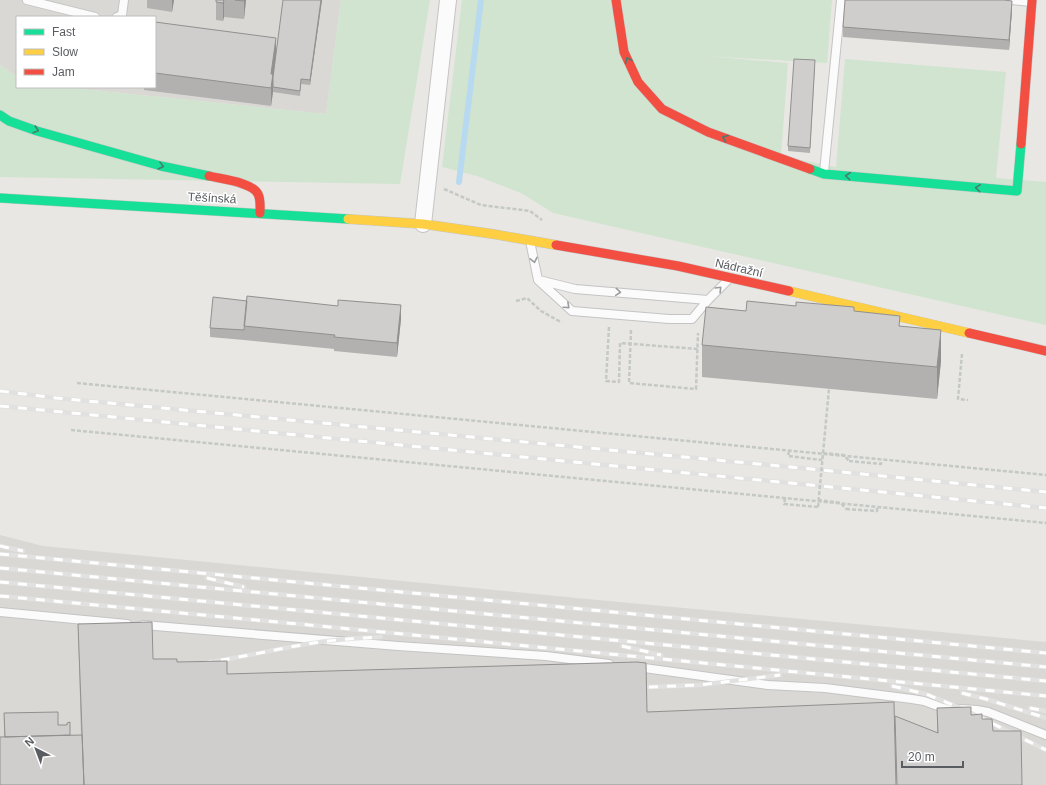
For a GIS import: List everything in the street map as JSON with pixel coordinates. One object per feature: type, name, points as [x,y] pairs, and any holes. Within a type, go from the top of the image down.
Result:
[{"type":"main road","points":[[616,0],[624,52],[638,82],[662,109],[708,132],[824,174],[1017,191],[1032,1]]},
{"type":"main road","points":[[0,115],[37,131],[161,166],[244,184],[255,189],[260,196],[260,213]]},
{"type":"main road","name":"Těšínská","points":[[0,198],[423,224]]},
{"type":"main road","name":"Nádražní","points":[[423,224],[530,240],[678,266],[1046,351]]},
{"type":"street","points":[[423,224],[448,0]]},
{"type":"lane","points":[[27,0],[91,16]]},
{"type":"lane","points":[[120,16],[122,15],[124,0]]},
{"type":"lane","points":[[824,174],[841,0]]},
{"type":"lane","points":[[1011,0],[1032,1]]},
{"type":"lane","points":[[530,240],[538,280],[572,311],[669,319],[692,319],[730,278]]},
{"type":"lane","points":[[538,280],[575,289],[708,300]]},
{"type":"lane","points":[[0,612],[244,634],[546,656],[616,665]]},
{"type":"lane","points":[[631,667],[768,685],[825,688],[912,698],[943,708],[988,712],[1046,735]]},
{"type":"path","points":[[427,181],[481,205],[530,211],[546,223]]},
{"type":"path","points":[[609,326],[606,381],[619,382],[620,344],[698,349]]},
{"type":"path","points":[[631,327],[629,383],[696,389],[698,333]]},
{"type":"path","points":[[691,332],[705,332]]},
{"type":"path","points":[[962,354],[958,399],[968,400]]},
{"type":"path","points":[[77,383],[1046,475]]},
{"type":"path","points":[[785,498],[784,504],[818,507],[829,389]]},
{"type":"path","points":[[71,430],[1046,523]]},
{"type":"path","points":[[789,451],[788,456],[822,460]]},
{"type":"path","points":[[823,453],[844,456],[849,461],[881,464],[881,460]]},
{"type":"path","points":[[818,500],[841,502],[846,509],[876,511],[877,507]]},
{"type":"shaded area","points":[[0,0],[341,0],[326,114],[72,88],[156,88],[156,16],[16,16],[16,76],[0,65]]},
{"type":"shaded area","points":[[0,535],[43,546],[1046,642],[1046,785],[0,785]]},
{"type":"green space","points":[[341,0],[430,0],[400,184],[0,177],[0,65],[16,76],[16,88],[72,88],[326,114]]},
{"type":"green space","points":[[462,0],[832,0],[827,63],[704,56],[788,63],[781,156],[836,167],[845,59],[1006,72],[996,178],[1046,182],[1046,325],[553,213],[521,193],[477,176],[442,167]]},
{"type":"building","points":[[216,0],[224,0],[223,3],[216,2]]},
{"type":"building","points":[[283,0],[321,0],[310,80],[301,79],[300,91],[273,87]]},
{"type":"building","points":[[845,0],[1012,1],[1009,40],[843,27]]},
{"type":"building","points":[[156,22],[276,38],[271,74],[273,74],[271,88],[156,73]]},
{"type":"building","points":[[794,59],[815,60],[810,148],[788,146]]},
{"type":"building","points":[[247,296],[338,306],[338,300],[401,305],[397,343],[244,326]]},
{"type":"building","points":[[213,297],[247,301],[244,330],[210,328]]},
{"type":"building","points":[[747,301],[796,306],[796,302],[854,307],[854,311],[900,316],[899,326],[941,330],[937,367],[702,345],[706,307],[746,311]]},
{"type":"building","points":[[152,622],[153,659],[177,659],[177,662],[227,661],[227,674],[637,662],[646,663],[647,712],[894,702],[896,785],[84,785],[78,624]]},
{"type":"building","points":[[971,707],[971,715],[982,714],[982,719],[992,719],[993,731],[1021,731],[1022,785],[897,785],[895,716],[938,733],[937,708]]},
{"type":"building","points":[[58,712],[58,725],[67,725],[67,723],[70,722],[70,735],[5,737],[4,713]]},
{"type":"building","points":[[82,735],[84,785],[0,785],[0,737]]},
{"type":"waterway","points":[[459,182],[481,0]]},
{"type":"railway","points":[[0,391],[56,398],[1046,492]]},
{"type":"railway","points":[[0,406],[1046,508]]},
{"type":"railway","points":[[0,546],[23,551]]},
{"type":"railway","points":[[0,554],[1046,653]]},
{"type":"railway","points":[[0,568],[1046,667]]},
{"type":"railway","points":[[207,578],[244,587]]},
{"type":"railway","points":[[0,582],[1046,681]]},
{"type":"railway","points":[[0,596],[1046,696]]},
{"type":"railway","points":[[203,663],[294,646],[344,639],[381,637]]},
{"type":"railway","points":[[622,646],[661,655]]},
{"type":"railway","points":[[649,687],[700,685],[780,675]]},
{"type":"railway","points":[[892,686],[926,694],[963,709],[1046,750]]},
{"type":"railway","points":[[962,693],[1046,718]]},
{"type":"railway","points":[[1030,708],[1046,711]]},
{"type":"traffic: fast","points":[[0,115],[9,121],[37,131],[161,166],[209,176]]},
{"type":"traffic: fast","points":[[810,169],[824,174],[1017,191],[1021,144]]},
{"type":"traffic: fast","points":[[0,198],[348,219]]},
{"type":"traffic: slow","points":[[348,219],[423,224],[556,245]]},
{"type":"traffic: slow","points":[[789,291],[969,333]]},
{"type":"traffic: jam","points":[[616,0],[624,52],[638,82],[662,109],[708,132],[810,169]]},
{"type":"traffic: jam","points":[[1021,144],[1032,0]]},
{"type":"traffic: jam","points":[[209,176],[243,184],[255,190],[260,199],[260,213]]},
{"type":"traffic: jam","points":[[556,245],[678,266],[789,291]]},
{"type":"traffic: jam","points":[[969,333],[1046,351]]}]
